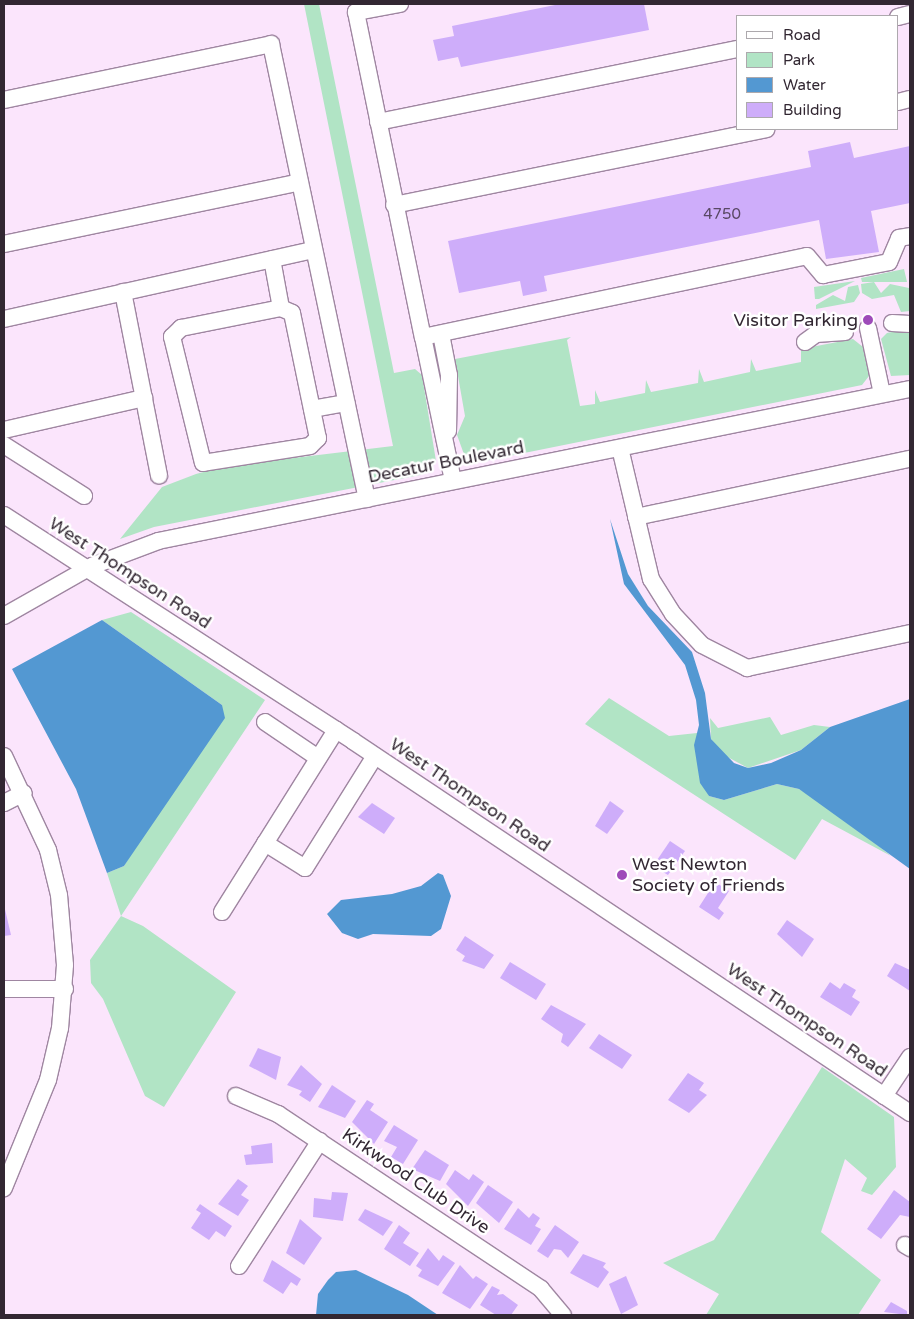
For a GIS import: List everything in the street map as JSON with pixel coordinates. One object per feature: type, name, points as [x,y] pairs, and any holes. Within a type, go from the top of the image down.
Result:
[{"type":"street","points":[[400,4],[356,12],[394,205],[453,482]]},
{"type":"street","points":[[4,100],[271,44],[300,182],[312,250],[367,499]]},
{"type":"street","points":[[378,122],[736,49]]},
{"type":"street","points":[[394,205],[761,130]]},
{"type":"street","points":[[4,244],[300,182]]},
{"type":"street","points":[[423,337],[807,256],[823,275],[889,262],[899,238],[910,236]]},
{"type":"street","points":[[4,319],[312,250]]},
{"type":"street","points":[[272,259],[281,308]]},
{"type":"street","points":[[122,292],[159,476]]},
{"type":"street","points":[[281,308],[292,313],[318,438],[315,444],[208,465],[200,459],[172,337],[175,331],[281,308]]},
{"type":"street","points":[[892,323],[910,324]]},
{"type":"street","points":[[868,328],[882,394]]},
{"type":"street","points":[[441,334],[449,375],[446,448]]},
{"type":"street","name":"Decatur Boulevard","points":[[4,616],[86,569],[170,538],[910,389]]},
{"type":"street","points":[[4,430],[144,398]]},
{"type":"street","points":[[312,409],[346,403]]},
{"type":"street","points":[[4,445],[84,496]]},
{"type":"street","points":[[620,448],[651,579],[686,631],[727,660],[746,668],[910,634]]},
{"type":"street","points":[[636,517],[910,459]]},
{"type":"street","name":"West Thompson Road","points":[[4,515],[336,730],[910,1113]]},
{"type":"street","points":[[265,722],[318,758]]},
{"type":"street","points":[[222,912],[336,730]]},
{"type":"street","points":[[4,756],[24,794],[48,850],[59,894],[65,989],[48,1080],[4,1188]]},
{"type":"street","points":[[265,843],[305,868],[375,756]]},
{"type":"street","points":[[4,802],[24,794]]},
{"type":"street","points":[[4,988],[65,989]]},
{"type":"street","points":[[884,1096],[910,1056]]},
{"type":"street","name":"Kirkwood Club Drive","points":[[236,1096],[261,1105],[320,1141],[541,1289],[563,1315]]},
{"type":"street","points":[[239,1266],[320,1141]]},
{"type":"green space","points":[[304,4],[319,4],[394,373],[415,369],[422,375],[436,461],[420,475],[154,527],[120,539],[162,487],[196,474],[226,466],[393,446]]},
{"type":"green space","points":[[904,269],[907,282],[862,282],[861,278]]},
{"type":"green space","points":[[855,281],[819,299],[815,299],[814,287]]},
{"type":"green space","points":[[874,282],[881,293],[890,284],[909,288],[910,311],[901,312],[894,295],[872,299],[862,293],[861,284]]},
{"type":"green space","points":[[858,285],[860,293],[854,302],[816,309],[816,305],[833,295],[845,301],[848,287]]},
{"type":"green space","points":[[910,328],[910,375],[891,376],[881,339],[887,333]]},
{"type":"green space","points":[[571,337],[567,340],[580,406],[595,404],[595,390],[600,402],[645,393],[646,380],[651,392],[698,383],[699,369],[704,382],[750,372],[751,359],[756,371],[801,362],[801,349],[853,339],[863,347],[869,376],[862,385],[485,461],[465,457],[457,435],[465,416],[455,359]]},
{"type":"green space","points":[[131,612],[265,700],[121,916],[107,873],[124,866],[222,705],[102,620]]},
{"type":"green space","points":[[609,698],[669,736],[697,733],[696,756],[709,796],[724,800],[777,784],[799,789],[833,809],[891,856],[822,819],[795,860],[585,724]]},
{"type":"green space","points":[[770,717],[781,735],[814,725],[830,727],[801,750],[748,768],[722,754],[711,739],[710,718],[718,728]]},
{"type":"green space","points":[[121,916],[143,926],[236,992],[164,1107],[145,1096],[103,999],[91,983],[90,960]]},
{"type":"green space","points":[[822,1067],[894,1117],[896,1167],[872,1195],[861,1191],[867,1178],[845,1159],[821,1232],[881,1280],[858,1315],[706,1315],[719,1294],[663,1263],[714,1240]]},
{"type":"water","points":[[610,519],[628,574],[648,606],[692,652],[705,693],[711,739],[734,763],[748,768],[771,763],[801,750],[830,727],[910,699],[910,869],[799,789],[777,784],[724,800],[709,796],[700,783],[694,745],[699,725],[696,700],[685,665],[624,584]]},
{"type":"water","points":[[102,620],[222,705],[225,718],[124,866],[107,873],[76,789],[12,669]]},
{"type":"water","points":[[438,873],[443,875],[451,896],[441,929],[431,936],[373,934],[358,939],[342,933],[327,914],[341,900],[392,894],[421,886]]},
{"type":"water","points":[[356,1270],[408,1295],[438,1315],[316,1315],[318,1294],[328,1280],[336,1272]]},
{"type":"building","points":[[560,4],[644,4],[649,30],[461,67],[458,57],[438,61],[433,40],[454,36],[452,26]]},
{"type":"building","points":[[850,142],[854,158],[910,146],[910,203],[871,211],[879,252],[826,259],[819,220],[544,276],[547,291],[523,296],[520,281],[459,293],[448,241],[811,167],[808,151]]},
{"type":"building","points":[[610,801],[624,811],[607,834],[595,826]]},
{"type":"building","points":[[372,803],[395,818],[384,834],[358,817]]},
{"type":"building","points":[[670,841],[685,851],[668,875],[653,866]]},
{"type":"building","points":[[715,882],[729,891],[718,908],[724,913],[719,920],[699,907]]},
{"type":"building","points":[[4,905],[11,935],[4,936]]},
{"type":"building","points":[[787,920],[814,939],[802,957],[777,934]]},
{"type":"building","points":[[465,936],[494,955],[484,969],[462,961],[465,956],[456,950]]},
{"type":"building","points":[[510,962],[546,984],[536,1000],[500,978]]},
{"type":"building","points":[[895,963],[910,970],[910,991],[887,976]]},
{"type":"building","points":[[830,982],[840,989],[844,983],[856,990],[852,997],[860,1002],[851,1016],[820,997]]},
{"type":"building","points":[[551,1005],[586,1024],[568,1047],[561,1042],[563,1034],[541,1019]]},
{"type":"building","points":[[599,1034],[632,1055],[622,1069],[589,1048]]},
{"type":"building","points":[[258,1048],[281,1057],[276,1080],[249,1066]]},
{"type":"building","points":[[301,1065],[322,1084],[310,1102],[299,1095],[302,1091],[287,1085]]},
{"type":"building","points":[[688,1073],[704,1083],[699,1090],[707,1095],[689,1113],[668,1100]]},
{"type":"building","points":[[332,1085],[356,1101],[345,1118],[318,1107]]},
{"type":"building","points":[[367,1100],[374,1104],[370,1110],[388,1122],[374,1144],[352,1122]]},
{"type":"building","points":[[394,1125],[418,1140],[403,1164],[391,1157],[397,1147],[384,1141]]},
{"type":"building","points":[[272,1143],[273,1163],[246,1165],[244,1155],[252,1154],[251,1146]]},
{"type":"building","points":[[425,1150],[449,1165],[440,1181],[412,1169]]},
{"type":"building","points":[[455,1170],[469,1180],[473,1174],[484,1182],[468,1206],[446,1184]]},
{"type":"building","points":[[238,1179],[248,1186],[241,1195],[249,1200],[238,1216],[218,1204]]},
{"type":"building","points":[[488,1185],[513,1202],[499,1223],[476,1203]]},
{"type":"building","points":[[894,1190],[910,1202],[910,1217],[900,1215],[881,1239],[867,1229]]},
{"type":"building","points":[[332,1192],[348,1193],[343,1221],[313,1217],[314,1198],[331,1200]]},
{"type":"building","points":[[200,1204],[232,1226],[225,1237],[216,1231],[209,1240],[191,1228],[201,1213],[196,1210]]},
{"type":"building","points":[[518,1208],[529,1218],[533,1213],[540,1218],[535,1226],[541,1229],[531,1245],[504,1229]]},
{"type":"building","points":[[365,1209],[393,1222],[383,1236],[358,1220]]},
{"type":"building","points":[[300,1219],[322,1238],[304,1265],[286,1253]]},
{"type":"building","points":[[399,1225],[410,1233],[403,1243],[419,1253],[410,1266],[384,1249]]},
{"type":"building","points":[[555,1225],[579,1242],[568,1258],[561,1250],[554,1249],[548,1258],[537,1251]]},
{"type":"building","points":[[428,1248],[439,1261],[443,1255],[455,1263],[438,1286],[418,1276],[422,1270],[416,1266]]},
{"type":"building","points":[[583,1254],[606,1263],[603,1267],[609,1272],[598,1288],[570,1273]]},
{"type":"building","points":[[272,1260],[301,1279],[297,1286],[291,1282],[283,1294],[263,1281]]},
{"type":"building","points":[[460,1265],[473,1279],[476,1276],[488,1284],[470,1309],[442,1293]]},
{"type":"building","points":[[626,1276],[638,1305],[621,1314],[609,1284]]},
{"type":"building","points":[[492,1286],[500,1290],[497,1295],[503,1294],[518,1305],[511,1315],[496,1315],[480,1305]]},
{"type":"building","points":[[891,1302],[907,1311],[907,1315],[884,1312]]},
{"type":"place","name":"Visitor Parking","points":[[868,320]]},
{"type":"place","name":"West Newton Society of Friends","points":[[622,875]]}]
